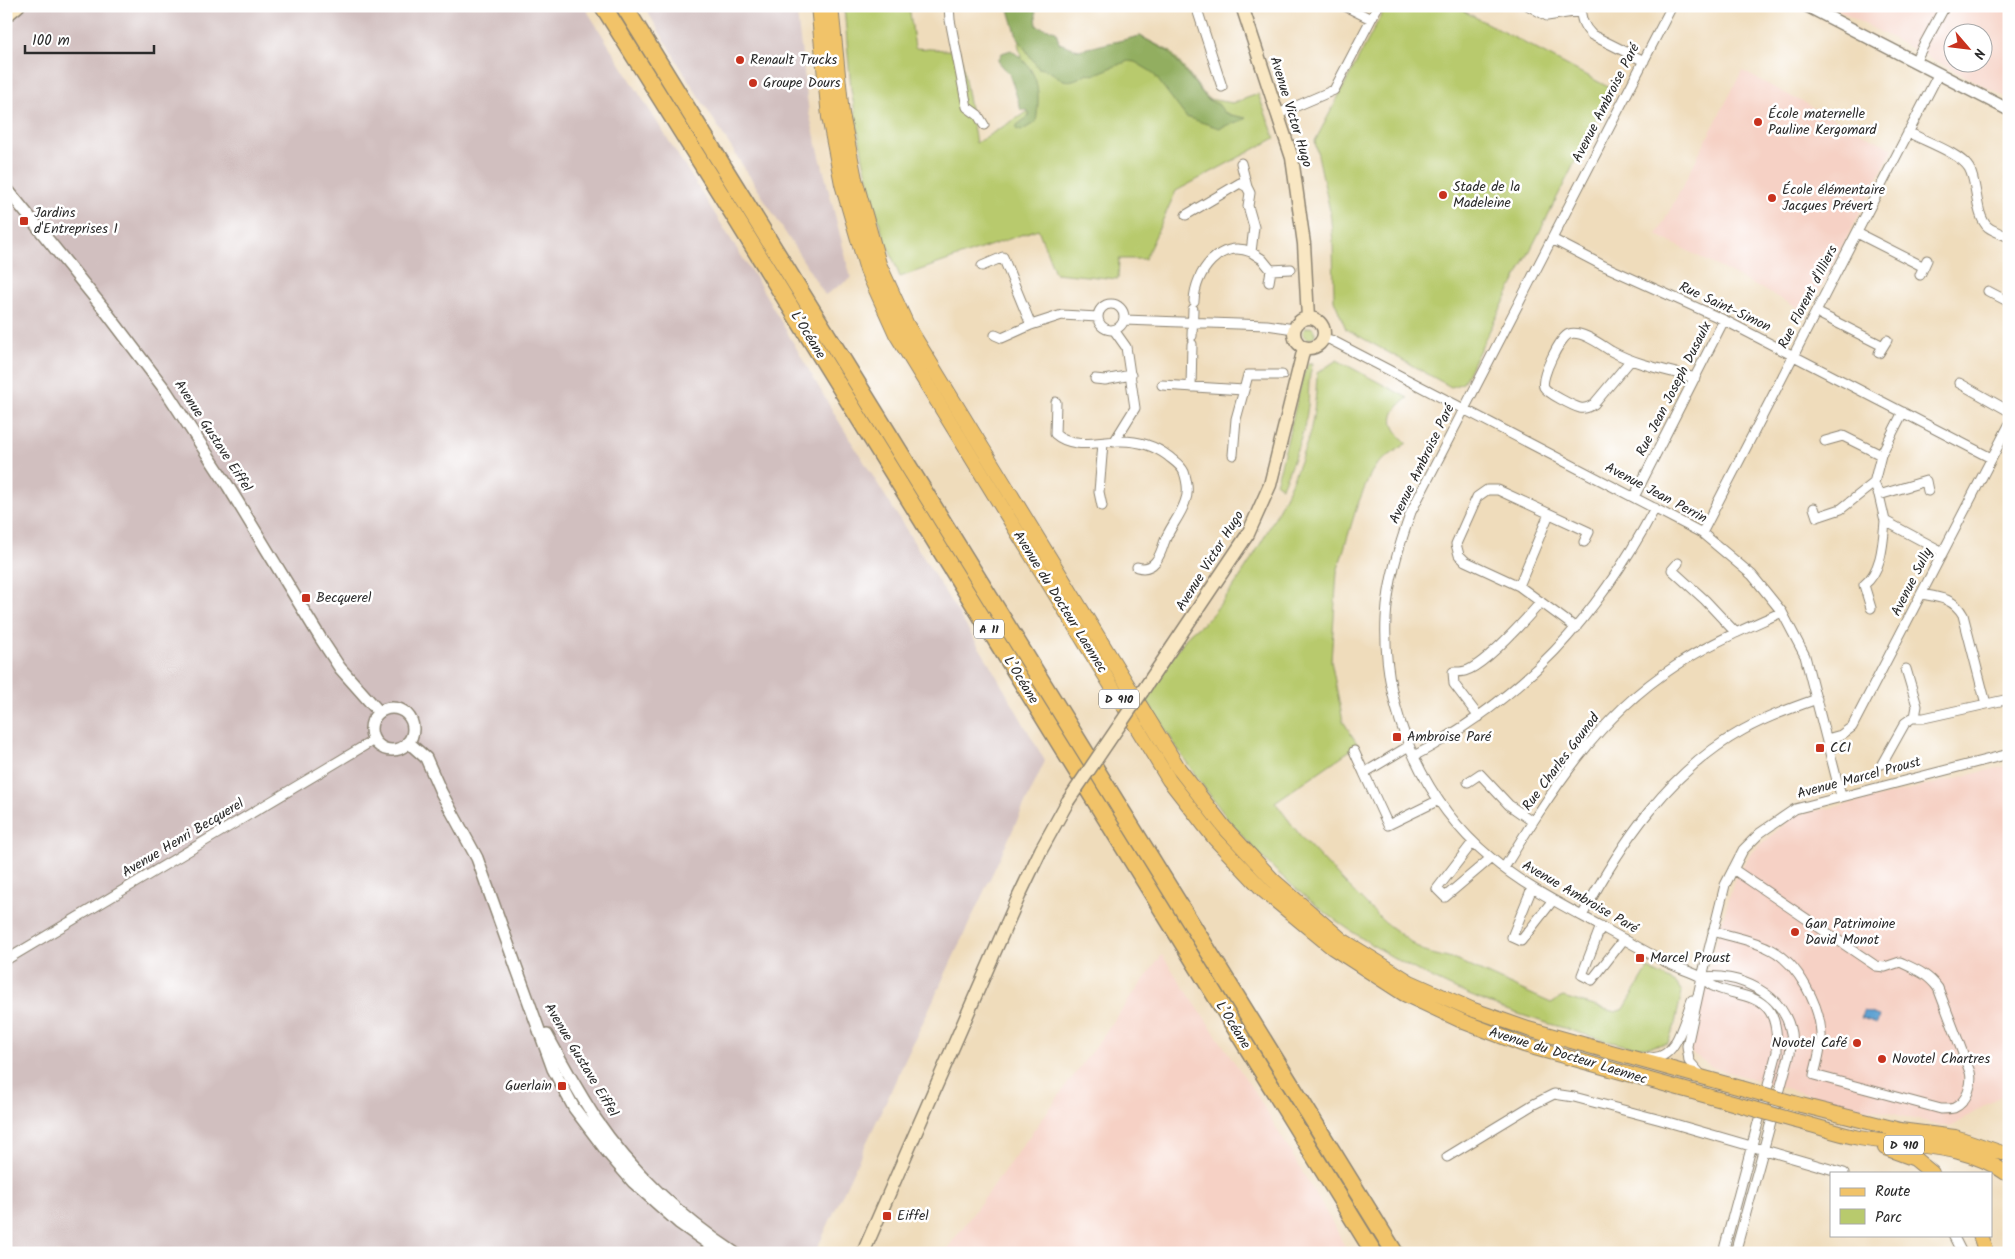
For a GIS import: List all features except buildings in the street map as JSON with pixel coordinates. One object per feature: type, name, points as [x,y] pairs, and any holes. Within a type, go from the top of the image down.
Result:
[{"type":"highway","name":"L’Océane","points":[[603,6],[746,234],[1374,1253]]},
{"type":"highway","name":"L’Océane","points":[[624,6],[1395,1253]]},
{"type":"main road","points":[[6,14],[16,6]]},
{"type":"main road","name":"Avenue du Docteur Laennec","points":[[818,6],[829,117],[842,184],[867,270],[896,334],[1169,780],[1215,839],[1264,891],[1333,948],[1404,994],[1464,1022],[1524,1045],[1856,1137],[1900,1144],[1953,1149],[1977,1156],[2009,1175]]},
{"type":"main road","name":"Avenue du Docteur Laennec","points":[[831,6],[842,114],[855,179],[879,264],[906,324],[1179,769],[1224,827],[1273,880],[1342,940],[1410,982],[1471,1009],[1528,1029],[1801,1105],[1900,1130],[1955,1138],[2002,1153],[2009,1153]]},
{"type":"main road","name":"Avenue Victor Hugo","points":[[1242,6],[1292,158],[1304,244],[1308,318]]},
{"type":"main road","points":[[1308,318],[1318,320],[1324,328],[1321,342],[1314,348],[1300,346],[1294,338],[1294,328],[1299,321],[1308,318]]},
{"type":"main road","name":"Avenue Victor Hugo","points":[[864,1251],[1019,896],[1041,850],[1068,801],[1248,534],[1270,485],[1304,348]]},
{"type":"main road","name":"D 910","points":[[1856,1137],[1916,1159],[1931,1172]]},
{"type":"main road","points":[[1980,1236],[1986,1253]]},
{"type":"street","points":[[950,6],[950,20],[967,107],[978,114],[984,125]]},
{"type":"street","points":[[1196,6],[1222,87]]},
{"type":"street","points":[[1345,6],[1371,19]]},
{"type":"street","points":[[1278,114],[1334,90],[1378,6]]},
{"type":"street","points":[[1529,6],[1547,16],[1580,9],[1586,30],[1592,35],[1644,61]]},
{"type":"street","name":"Avenue Ambroise Paré","points":[[1672,6],[1411,512],[1399,544],[1391,579],[1386,618],[1387,656],[1402,730],[1414,756],[1438,800],[1473,842],[1504,868],[1553,900],[1667,962],[1702,977],[1713,986],[1749,997],[1768,1009],[1778,1033],[1777,1052],[1723,1253]]},
{"type":"street","points":[[1807,6],[2009,110]]},
{"type":"street","points":[[1915,61],[1945,6]]},
{"type":"street","name":"Rue Florent d'Illiers","points":[[1702,533],[1939,73]]},
{"type":"street","points":[[1908,132],[1960,158],[1968,167],[1974,179],[1982,219],[1988,226],[2009,237]]},
{"type":"street","points":[[1241,163],[1246,187],[1250,193],[1248,206],[1254,227],[1251,252]]},
{"type":"street","points":[[1186,215],[1240,183],[1246,187]]},
{"type":"street","name":"Avenue Gustave Eiffel","points":[[6,188],[166,391],[228,486],[321,640],[340,668],[379,712]]},
{"type":"street","points":[[1857,233],[1924,268]]},
{"type":"street","name":"Rue Saint-Simon","points":[[1552,239],[1602,266],[1724,320],[1991,458]]},
{"type":"street","points":[[1191,387],[1194,290],[1198,277],[1215,257],[1228,250],[1242,248],[1262,259],[1271,270],[1269,282]]},
{"type":"street","points":[[982,266],[1003,257],[1031,325]]},
{"type":"street","points":[[1271,270],[1291,269]]},
{"type":"street","points":[[1988,291],[2009,302]]},
{"type":"street","points":[[1114,304],[1121,308],[1124,320],[1119,328],[1114,330],[1105,329],[1099,322],[1098,317],[1101,308],[1114,304]]},
{"type":"street","points":[[1816,312],[1883,346]]},
{"type":"street","points":[[995,335],[1002,338],[1031,325],[1062,316],[1098,317]]},
{"type":"street","points":[[1124,320],[1267,325],[1294,328]]},
{"type":"street","name":"Rue Jean Joseph Dusaulx","points":[[1634,496],[1724,320]]},
{"type":"street","points":[[1114,330],[1126,347],[1136,408],[1114,442]]},
{"type":"street","points":[[1630,361],[1594,404],[1587,408],[1579,408],[1548,392],[1543,386],[1543,377],[1563,338],[1570,334],[1581,334],[1630,361],[1695,378]]},
{"type":"street","name":"Avenue Jean Perrin","points":[[1323,338],[1464,408],[1702,533],[1752,574],[1782,612],[1805,656],[1841,796]]},
{"type":"street","points":[[1095,380],[1131,375]]},
{"type":"street","points":[[1233,455],[1236,419],[1248,375],[1282,375]]},
{"type":"street","points":[[1960,383],[2009,412]]},
{"type":"street","points":[[1162,386],[1244,390]]},
{"type":"street","points":[[1056,402],[1055,434],[1062,440],[1076,443],[1122,441],[1149,445],[1182,467],[1187,480],[1186,502],[1170,526],[1161,554],[1154,564],[1143,568],[1136,566]]},
{"type":"street","points":[[1871,608],[1864,585],[1870,580],[1878,564],[1883,543],[1885,521],[1874,483],[1881,455],[1903,412]]},
{"type":"street","name":"Avenue Sully","points":[[1827,739],[1841,735],[1852,727],[2009,424]]},
{"type":"street","points":[[1824,440],[1843,436],[1881,455]]},
{"type":"street","points":[[1102,506],[1099,492],[1103,443]]},
{"type":"street","points":[[1879,495],[1926,481],[1928,491]]},
{"type":"street","points":[[1814,508],[1817,517],[1841,509],[1874,483]]},
{"type":"street","points":[[1576,628],[1519,586],[1465,560],[1459,555],[1456,544],[1477,497],[1487,490],[1498,490],[1588,532],[1584,542]]},
{"type":"street","points":[[1414,756],[1445,740],[1479,717],[1504,699],[1541,666],[1599,600],[1640,538],[1655,508]]},
{"type":"street","points":[[1519,586],[1549,514]]},
{"type":"street","points":[[1885,521],[1943,552]]},
{"type":"street","points":[[1678,563],[1672,570],[1705,600],[1736,633]]},
{"type":"street","points":[[1921,594],[1946,598],[1960,608],[1986,704]]},
{"type":"street","points":[[1479,717],[1454,684],[1453,672],[1466,671],[1476,665],[1502,644],[1541,602]]},
{"type":"street","name":"Rue Charles Gounod","points":[[1504,868],[1532,822],[1571,766],[1619,710],[1673,667],[1701,650],[1782,612]]},
{"type":"street","points":[[1906,668],[1916,706],[1915,717]]},
{"type":"street","points":[[1582,916],[1605,874],[1628,838],[1660,797],[1684,773],[1711,751],[1742,730],[1775,714],[1817,699]]},
{"type":"street","points":[[1882,764],[1905,723],[1915,717],[1924,718],[2009,699]]},
{"type":"street","points":[[392,708],[398,709],[409,717],[413,730],[408,742],[403,747],[390,750],[378,745],[374,740],[371,728],[372,722],[379,712],[392,708]]},
{"type":"street","name":"Avenue Henri Becquerel","points":[[6,960],[374,740]]},
{"type":"street","name":"Avenue Gustave Eiffel","points":[[408,742],[426,758],[441,792],[477,858],[553,1069],[574,1108],[608,1153],[634,1182],[679,1223],[722,1253]]},
{"type":"street","points":[[1364,773],[1410,746]]},
{"type":"street","points":[[1354,751],[1388,825],[1438,800]]},
{"type":"street","name":"Avenue Marcel Proust","points":[[1703,1077],[1689,1062],[1687,1046],[1725,886],[1743,850],[1760,833],[1795,809],[2009,754]]},
{"type":"street","points":[[1468,782],[1480,774],[1509,805],[1532,822]]},
{"type":"street","points":[[1473,842],[1437,889],[1445,897],[1491,858]]},
{"type":"street","points":[[1713,931],[1773,950],[1791,966],[1809,990],[1817,1012],[1821,1034],[1814,1075],[1941,1109],[1952,1109],[1961,1102],[1968,1092],[1972,1080],[1970,1072],[1938,988],[1933,981],[1924,973],[1900,962],[1885,967],[1876,966],[1733,869]]},
{"type":"street","points":[[1532,888],[1512,937],[1521,941],[1553,900]]},
{"type":"street","points":[[1602,926],[1582,975],[1592,980],[1624,939]]},
{"type":"street","points":[[1702,977],[1716,976],[1736,979],[1761,990],[1782,1010],[1791,1033],[1790,1053],[1735,1253]]},
{"type":"street","name":"Avenue Marcel Proust","points":[[1570,1040],[1656,1059],[1669,1054],[1676,1042],[1702,977]]},
{"type":"street","name":"Avenue Gustave Eiffel","points":[[531,1005],[597,1120],[628,1159],[686,1218],[734,1253]]},
{"type":"street","points":[[1447,1157],[1534,1104],[1554,1094],[1594,1102],[1764,1148],[1841,1172]]},
{"type":"street","points":[[579,1104],[597,1120]]},
{"type":"street","points":[[1954,1236],[1962,1253]]},
{"type":"shaded area","points":[[6,6],[584,6],[761,287],[835,415],[989,663],[1045,761],[815,1253],[6,1253]]},
{"type":"shaded area","points":[[644,6],[796,6],[809,113],[851,278],[825,295],[687,78]]},
{"type":"shaded area","points":[[1830,6],[2009,6],[2009,99],[1957,72],[1992,72],[1992,22],[1942,22],[1942,64]]},
{"type":"shaded area","name":"École élémentaire Jacques Prévert","points":[[1742,71],[1893,149],[1808,313],[1657,235]]},
{"type":"shaded area","points":[[2009,765],[2009,1091],[1950,1127],[1809,1095],[1714,1068],[1690,1052],[1703,988],[1735,877],[1751,853],[1795,815],[1855,803]]},
{"type":"shaded area","points":[[1162,955],[1258,1097],[1336,1229],[1348,1253],[944,1253]]},
{"type":"green space","points":[[844,6],[909,6],[915,48],[960,51],[976,143],[1032,109],[1018,43],[1037,32],[1079,53],[1140,36],[1171,52],[1208,99],[1233,103],[1258,94],[1275,138],[1176,191],[1145,259],[1119,259],[1118,279],[1055,273],[1038,229],[900,277],[881,229],[863,159],[851,89]]},
{"type":"green space","points":[[1008,6],[1035,6],[1037,26],[1056,31],[1059,43],[1079,50],[1140,36],[1169,52],[1208,100],[1218,104],[1224,112],[1246,118],[1219,128],[1186,117],[1152,72],[1135,62],[1128,61],[1093,75],[1087,73],[1071,81],[1038,68],[1017,37]]},
{"type":"green space","name":"Stade de la Madeleine","points":[[1386,6],[1454,6],[1612,89],[1463,383],[1451,387],[1346,329],[1334,300],[1333,242],[1330,211],[1315,141]]},
{"type":"green space","points":[[1011,50],[1020,57],[1033,73],[1038,90],[1036,122],[1021,131],[1016,129],[1016,126],[1030,115],[1027,110],[1021,110],[1010,75],[998,61],[1002,53]]},
{"type":"green space","points":[[1307,327],[1311,327],[1315,333],[1311,339],[1307,339],[1303,335],[1303,331]]},
{"type":"green space","points":[[1337,360],[1408,398],[1396,409],[1392,420],[1396,431],[1407,443],[1377,464],[1371,473],[1357,506],[1337,572],[1331,661],[1343,721],[1358,745],[1275,802],[1302,838],[1342,880],[1384,922],[1424,952],[1456,960],[1551,1003],[1563,997],[1615,1012],[1624,1009],[1648,969],[1676,983],[1682,992],[1674,1028],[1668,1043],[1651,1047],[1625,1045],[1512,1012],[1438,981],[1368,942],[1303,895],[1254,849],[1204,788],[1146,699],[1184,640],[1205,622],[1220,604],[1263,540],[1287,493],[1311,430],[1317,373]]},
{"type":"green space","points":[[1308,363],[1313,363],[1309,379],[1308,405],[1304,426],[1282,487],[1276,483]]},
{"type":"water","points":[[1863,1011],[1879,1016],[1877,1023],[1861,1018]]},
{"type":"place","name":"Renault Trucks","points":[[740,60]]},
{"type":"place","name":"Groupe Dours","points":[[753,83]]},
{"type":"place","name":"École maternelle Pauline Kergomard","points":[[1758,122]]},
{"type":"place","name":"Stade de la Madeleine","points":[[1443,195]]},
{"type":"place","name":"École élémentaire Jacques Prévert","points":[[1772,198]]},
{"type":"place","name":"Jardins d'Entreprises 1","points":[[24,221]]},
{"type":"place","name":"Becquerel","points":[[306,598]]},
{"type":"place","name":"Ambroise Paré","points":[[1397,737]]},
{"type":"place","name":"CCI","points":[[1820,748]]},
{"type":"place","name":"Gan Patrimoine David Monot","points":[[1795,932]]},
{"type":"place","name":"Marcel Proust","points":[[1640,958]]},
{"type":"place","name":"Novotel Café","points":[[1857,1043]]},
{"type":"place","name":"Novotel Chartres","points":[[1882,1059]]},
{"type":"place","name":"Guerlain","points":[[562,1086]]},
{"type":"place","name":"Eiffel","points":[[887,1216]]}]
